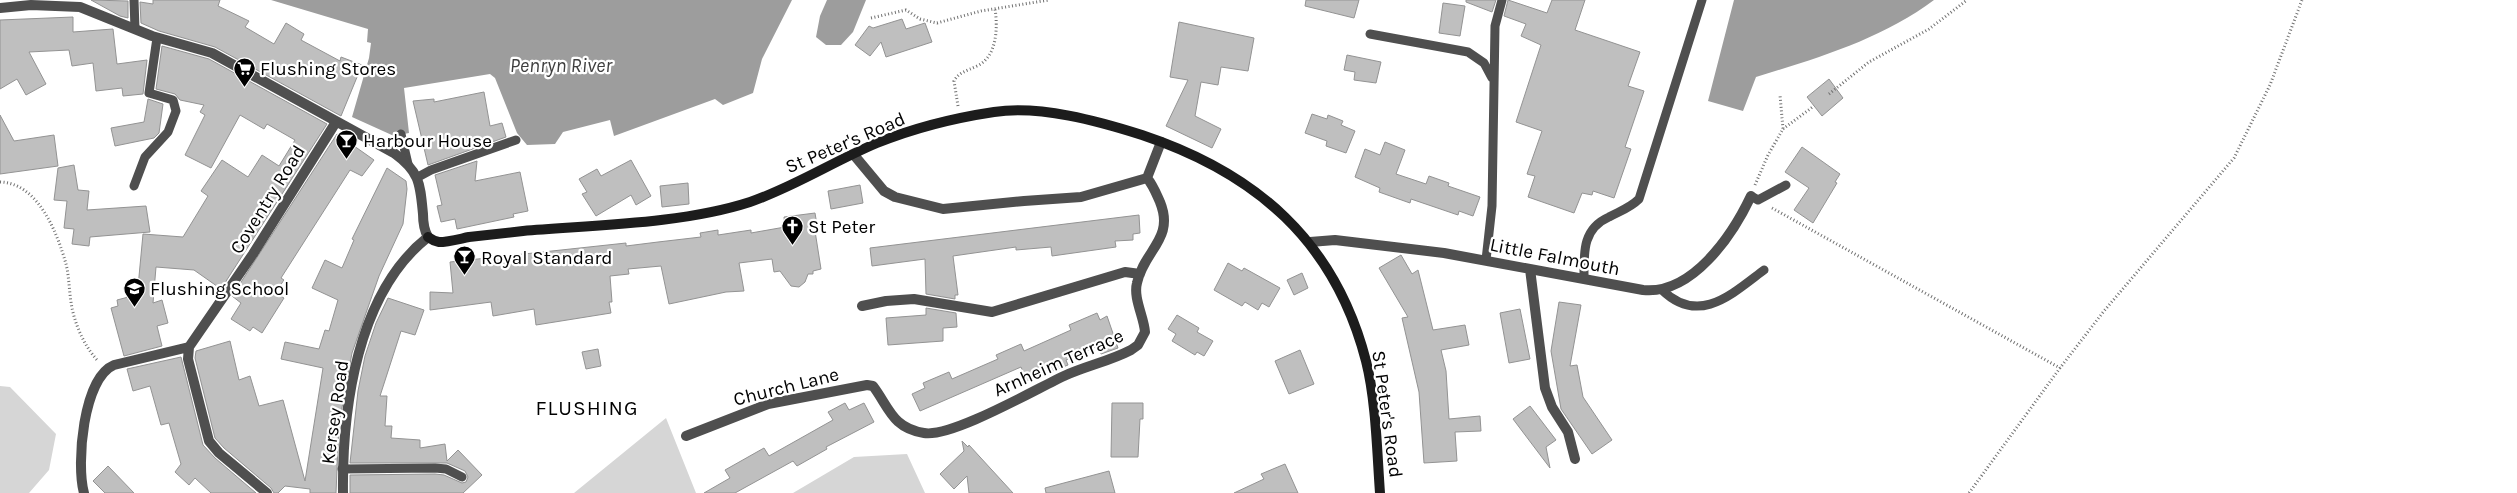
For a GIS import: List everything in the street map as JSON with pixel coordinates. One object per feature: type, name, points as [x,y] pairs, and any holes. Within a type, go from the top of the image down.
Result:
[{"type":"street","points":[[0,8],[31,5],[80,7],[157,38],[212,53],[394,153],[408,164],[418,177],[424,227],[428,237]]},
{"type":"street","name":"St Peter's Road","points":[[428,237],[438,242],[493,234],[668,218],[726,208],[772,193],[897,135],[960,119],[1011,110],[1065,116],[1115,127],[1161,142],[1197,157],[1243,184],[1282,213],[1310,242],[1344,300],[1366,363],[1380,493]]},
{"type":"street","name":"Coventry Road","points":[[189,347],[253,254],[336,122]]},
{"type":"street","points":[[854,155],[884,191],[943,210],[1024,201],[1081,198],[1146,178],[1161,142]]},
{"type":"street","name":"Arnheim Terrace","points":[[867,385],[873,386],[891,416],[914,430],[932,434],[1011,403],[1065,376],[1122,355],[1138,345],[1145,332],[1136,291],[1140,274],[1161,238],[1165,222],[1156,191],[1146,178]]},
{"type":"street","name":"Little Falmouth","points":[[1310,242],[1335,240],[1365,243],[1486,260],[1643,290],[1662,290],[1677,285],[1693,275],[1732,229],[1755,198]]},
{"type":"street","name":"Kersey Road","points":[[343,493],[342,469],[351,384],[372,313],[380,295],[397,267],[415,247],[428,237]]},
{"type":"street","points":[[1530,269],[1545,388],[1552,407],[1568,432],[1575,459]]},
{"type":"street","points":[[862,306],[886,301],[914,299],[992,312],[1125,272],[1140,274]]},
{"type":"street","points":[[84,493],[80,475],[81,447],[85,421],[100,375],[106,368],[114,365],[189,347],[188,359],[209,441],[267,493]]},
{"type":"street","name":"Church Lane","points":[[686,436],[768,404],[867,385]]},
{"type":"lane","points":[[134,0],[135,29]]},
{"type":"lane","points":[[1486,260],[1492,206],[1495,26],[1502,0]]},
{"type":"lane","points":[[1584,278],[1585,244],[1588,233],[1606,218],[1630,207],[1639,199],[1702,0]]},
{"type":"lane","points":[[1370,34],[1468,52],[1484,63],[1493,80]]},
{"type":"lane","points":[[134,186],[145,157],[168,132],[176,111],[172,100],[149,93],[157,38]]},
{"type":"lane","points":[[401,134],[408,164]]},
{"type":"lane","points":[[418,177],[431,170],[516,140]]},
{"type":"lane","points":[[1755,198],[1786,185]]},
{"type":"lane","points":[[1662,290],[1672,300],[1696,306],[1707,306],[1730,296],[1764,270]]},
{"type":"lane","points":[[342,469],[435,468],[446,469],[462,477]]},
{"type":"path","points":[[871,18],[906,10],[920,19],[937,23],[995,9],[1049,0]]},
{"type":"path","points":[[1829,94],[1868,62],[1928,29],[1967,0]]},
{"type":"path","points":[[1969,493],[2060,368],[2234,158],[2270,84],[2302,0]]},
{"type":"path","points":[[960,119],[954,82],[960,73],[979,66],[988,57],[996,30],[995,9]]},
{"type":"path","points":[[1780,95],[1783,129]]},
{"type":"path","points":[[1814,106],[1783,129],[1761,168],[1755,198],[2060,368]]},
{"type":"path","points":[[0,180],[28,191],[40,205],[66,264],[75,319],[85,344],[98,361]]},
{"type":"shaded area","points":[[0,386],[10,387],[56,434],[49,470],[29,493],[0,493]]},
{"type":"shaded area","points":[[666,418],[696,493],[574,493]]},
{"type":"shaded area","points":[[907,454],[925,493],[793,493],[854,457]]},
{"type":"water","name":"Penryn River","points":[[271,0],[792,0],[762,59],[753,93],[723,105],[715,99],[614,136],[610,120],[563,132],[555,144],[527,145],[517,133],[495,78],[490,74],[404,88],[409,133],[394,136],[352,117],[369,58],[371,43],[367,42],[368,29]]},
{"type":"water","points":[[827,0],[866,0],[853,32],[841,45],[826,45],[816,37],[820,16]]},
{"type":"water","points":[[1734,0],[1934,0],[1893,26],[1849,46],[1756,77],[1743,111],[1708,101]]},
{"type":"building","points":[[91,0],[128,1],[128,18],[120,16]]},
{"type":"building","points":[[153,0],[220,0],[218,6],[249,21],[245,27],[274,44],[286,23],[304,34],[301,40],[340,61],[341,57],[362,65],[341,116],[215,47],[159,31],[141,23],[140,2],[153,4]]},
{"type":"building","points":[[1306,0],[1359,0],[1354,18],[1305,6]]},
{"type":"building","points":[[1466,0],[1496,0],[1492,12],[1466,2]]},
{"type":"building","points":[[1508,0],[1547,13],[1552,0],[1585,0],[1575,30],[1640,52],[1628,86],[1644,91],[1625,147],[1631,149],[1614,198],[1593,191],[1592,195],[1582,193],[1574,213],[1528,197],[1535,176],[1527,174],[1542,131],[1516,122],[1541,45],[1521,36],[1526,24],[1504,16]]},
{"type":"building","points":[[1443,3],[1465,6],[1460,36],[1439,33]]},
{"type":"building","points":[[73,17],[73,32],[113,29],[117,64],[147,60],[143,94],[123,96],[122,88],[96,91],[93,63],[72,66],[69,50],[29,52],[46,84],[26,95],[17,79],[0,89],[0,20]]},
{"type":"building","points":[[902,19],[906,29],[925,23],[932,42],[886,57],[881,42],[870,56],[855,45],[869,26],[873,28]]},
{"type":"building","points":[[1179,22],[1254,38],[1248,71],[1221,67],[1218,85],[1201,82],[1195,116],[1221,129],[1212,148],[1166,126],[1188,80],[1170,77]]},
{"type":"building","points":[[162,46],[209,59],[327,124],[221,289],[194,270],[156,267],[153,303],[162,300],[168,323],[157,326],[162,346],[124,356],[111,308],[118,306],[117,300],[136,295],[134,288],[138,287],[143,234],[183,237],[208,196],[201,191],[222,160],[248,177],[262,155],[279,166],[295,140],[267,124],[264,129],[240,115],[211,168],[185,155],[205,115],[200,112],[204,105],[180,100],[175,94],[156,89]]},
{"type":"building","points":[[1347,55],[1381,62],[1376,83],[1354,80],[1355,72],[1344,70]]},
{"type":"building","points":[[1829,79],[1843,98],[1822,116],[1807,97]]},
{"type":"building","points":[[484,92],[490,126],[502,123],[506,137],[428,165],[413,101],[434,99],[434,102]]},
{"type":"building","points":[[148,99],[163,104],[159,133],[154,138],[115,146],[111,128],[144,122]]},
{"type":"building","points":[[1312,114],[1327,119],[1328,115],[1343,121],[1341,125],[1355,131],[1346,153],[1326,146],[1327,141],[1305,133]]},
{"type":"building","points":[[0,115],[14,141],[54,135],[58,166],[0,174]]},
{"type":"building","points":[[337,134],[374,160],[362,176],[350,170],[281,278],[284,280],[275,293],[284,298],[262,333],[253,327],[250,331],[231,319],[241,303],[232,296]]},
{"type":"building","points":[[1385,142],[1405,150],[1396,174],[1426,184],[1429,176],[1449,183],[1448,186],[1480,197],[1473,216],[1459,211],[1458,215],[1411,199],[1410,203],[1379,192],[1380,188],[1355,177],[1365,149],[1380,155]]},
{"type":"building","points":[[1802,147],[1840,174],[1835,182],[1837,183],[1813,223],[1794,210],[1809,188],[1785,172]]},
{"type":"building","points":[[631,160],[651,196],[636,205],[631,195],[596,216],[582,194],[587,192],[579,179],[597,169],[601,176]]},
{"type":"building","points":[[477,161],[475,181],[520,172],[528,211],[513,214],[514,217],[457,229],[455,219],[441,222],[437,206],[442,205],[435,175]]},
{"type":"building","points":[[74,165],[78,190],[89,191],[87,210],[146,206],[150,232],[90,237],[89,246],[72,244],[74,229],[64,228],[67,201],[54,200],[58,168]]},
{"type":"building","points":[[387,168],[406,181],[407,189],[403,224],[379,276],[352,353],[339,424],[336,493],[310,493],[310,489],[285,486],[278,493],[274,493],[271,488],[215,438],[195,358],[196,351],[230,341],[239,380],[250,376],[259,406],[283,400],[305,481],[323,368],[281,359],[285,342],[319,349],[325,330],[329,331],[338,300],[312,288],[325,260],[342,268],[354,240],[352,239]]},
{"type":"building","points":[[688,183],[689,204],[662,207],[660,186]]},
{"type":"building","points":[[860,185],[863,203],[831,209],[828,191]]},
{"type":"building","points":[[815,213],[818,231],[815,231],[821,269],[813,271],[813,274],[808,274],[805,282],[799,287],[791,286],[780,271],[774,272],[772,259],[739,263],[744,291],[726,292],[669,304],[661,266],[628,269],[629,274],[610,276],[612,302],[609,302],[611,313],[536,325],[534,309],[493,316],[491,302],[430,310],[430,292],[453,293],[450,262],[626,243],[626,246],[701,237],[700,233],[718,230],[718,235],[751,230],[751,233],[785,227],[784,217]]},
{"type":"building","points":[[1139,215],[1140,233],[1133,234],[1133,240],[1115,241],[1116,247],[1052,256],[1051,247],[1016,250],[1016,247],[953,256],[958,295],[955,295],[955,299],[926,294],[925,259],[872,266],[870,248]]},
{"type":"building","points":[[1401,255],[1412,274],[1418,270],[1433,330],[1465,325],[1469,345],[1441,350],[1446,371],[1449,419],[1480,416],[1481,431],[1455,432],[1457,461],[1424,463],[1419,392],[1402,318],[1408,317],[1379,268]]},
{"type":"building","points":[[1228,263],[1242,271],[1244,268],[1280,288],[1269,307],[1262,303],[1258,310],[1245,302],[1242,306],[1214,290]]},
{"type":"building","points":[[1302,273],[1308,288],[1294,295],[1287,280]]},
{"type":"building","points":[[388,298],[424,310],[415,335],[401,331],[380,396],[387,396],[385,426],[392,426],[391,438],[420,440],[420,448],[445,444],[447,461],[458,450],[482,475],[463,493],[350,493],[350,475],[435,474],[444,475],[462,483],[466,482],[468,477],[465,471],[447,463],[350,463],[358,391],[365,356],[376,323]]},
{"type":"building","points":[[1559,302],[1581,305],[1570,366],[1577,365],[1583,397],[1612,440],[1592,454],[1561,409],[1551,351]]},
{"type":"building","points":[[926,308],[956,313],[957,327],[943,328],[943,341],[888,345],[886,318],[926,315]]},
{"type":"building","points":[[1520,309],[1530,359],[1509,363],[1500,313]]},
{"type":"building","points":[[1097,313],[1100,320],[1107,316],[1118,348],[1101,354],[1098,346],[1066,360],[1068,365],[1027,381],[1021,367],[920,411],[912,394],[925,388],[923,383],[949,372],[952,379],[998,359],[996,355],[1021,344],[1024,351],[1071,330],[1069,325]]},
{"type":"building","points":[[1177,315],[1199,328],[1197,332],[1213,341],[1204,356],[1197,352],[1195,355],[1172,341],[1176,334],[1168,329]]},
{"type":"building","points":[[598,349],[601,366],[586,369],[582,352]]},
{"type":"building","points":[[1300,350],[1314,384],[1289,394],[1275,361]]},
{"type":"building","points":[[181,357],[203,445],[215,458],[256,493],[211,493],[195,478],[189,485],[175,472],[181,464],[169,423],[161,425],[150,386],[133,391],[127,369]]},
{"type":"building","points":[[845,403],[849,410],[864,403],[874,422],[826,447],[827,449],[797,466],[793,461],[735,493],[704,493],[730,478],[725,470],[764,448],[769,456],[833,420],[828,412]]},
{"type":"building","points":[[1112,403],[1143,403],[1143,419],[1140,419],[1138,457],[1111,457]]},
{"type":"building","points":[[1530,406],[1556,440],[1546,447],[1550,468],[1513,419]]},
{"type":"building","points":[[962,441],[968,447],[969,445],[1013,493],[969,493],[967,476],[954,489],[940,474],[964,451]]},
{"type":"building","points":[[1285,464],[1298,493],[1234,493],[1264,479],[1261,474]]},
{"type":"building","points":[[108,466],[134,493],[105,493],[93,481]]},
{"type":"building","points":[[1109,471],[1115,493],[1046,493],[1045,488]]},
{"type":"place","name":"Flushing Stores","points":[[244,87]]},
{"type":"place","name":"Harbour House","points":[[347,159]]},
{"type":"place","name":"St Peter","points":[[792,245]]},
{"type":"place","name":"Royal Standard","points":[[465,276]]},
{"type":"place","name":"Flushing School","points":[[134,307]]},
{"type":"district","name":"FLUSHING","points":[[587,408]]}]
